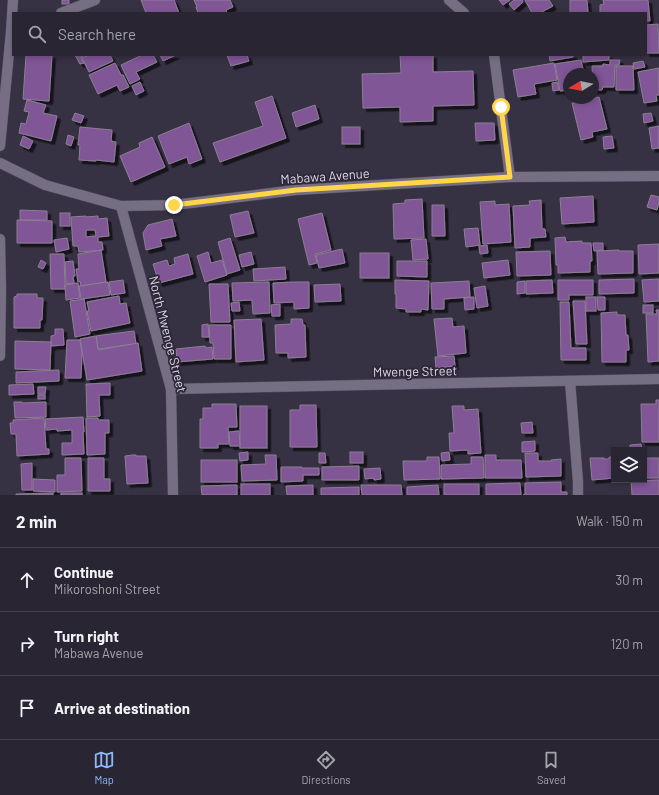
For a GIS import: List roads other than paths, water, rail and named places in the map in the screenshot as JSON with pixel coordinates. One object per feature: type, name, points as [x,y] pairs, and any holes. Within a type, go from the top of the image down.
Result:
[{"type":"street","points":[[13,0],[13,12]]},
{"type":"street","points":[[64,12],[95,0]]},
{"type":"street","points":[[449,0],[463,12]]},
{"type":"street","points":[[0,146],[12,32]]},
{"type":"street","points":[[494,56],[510,177]]},
{"type":"street","name":"Mabawa Avenue","points":[[0,164],[45,185],[121,206],[174,205],[296,190],[510,177],[659,176]]},
{"type":"street","name":"North Mwenge Street","points":[[121,206],[171,389],[174,495]]},
{"type":"street","points":[[0,239],[0,356]]},
{"type":"street","name":"Mwenge Street","points":[[171,389],[659,379]]},
{"type":"street","points":[[570,381],[578,495]]}]
